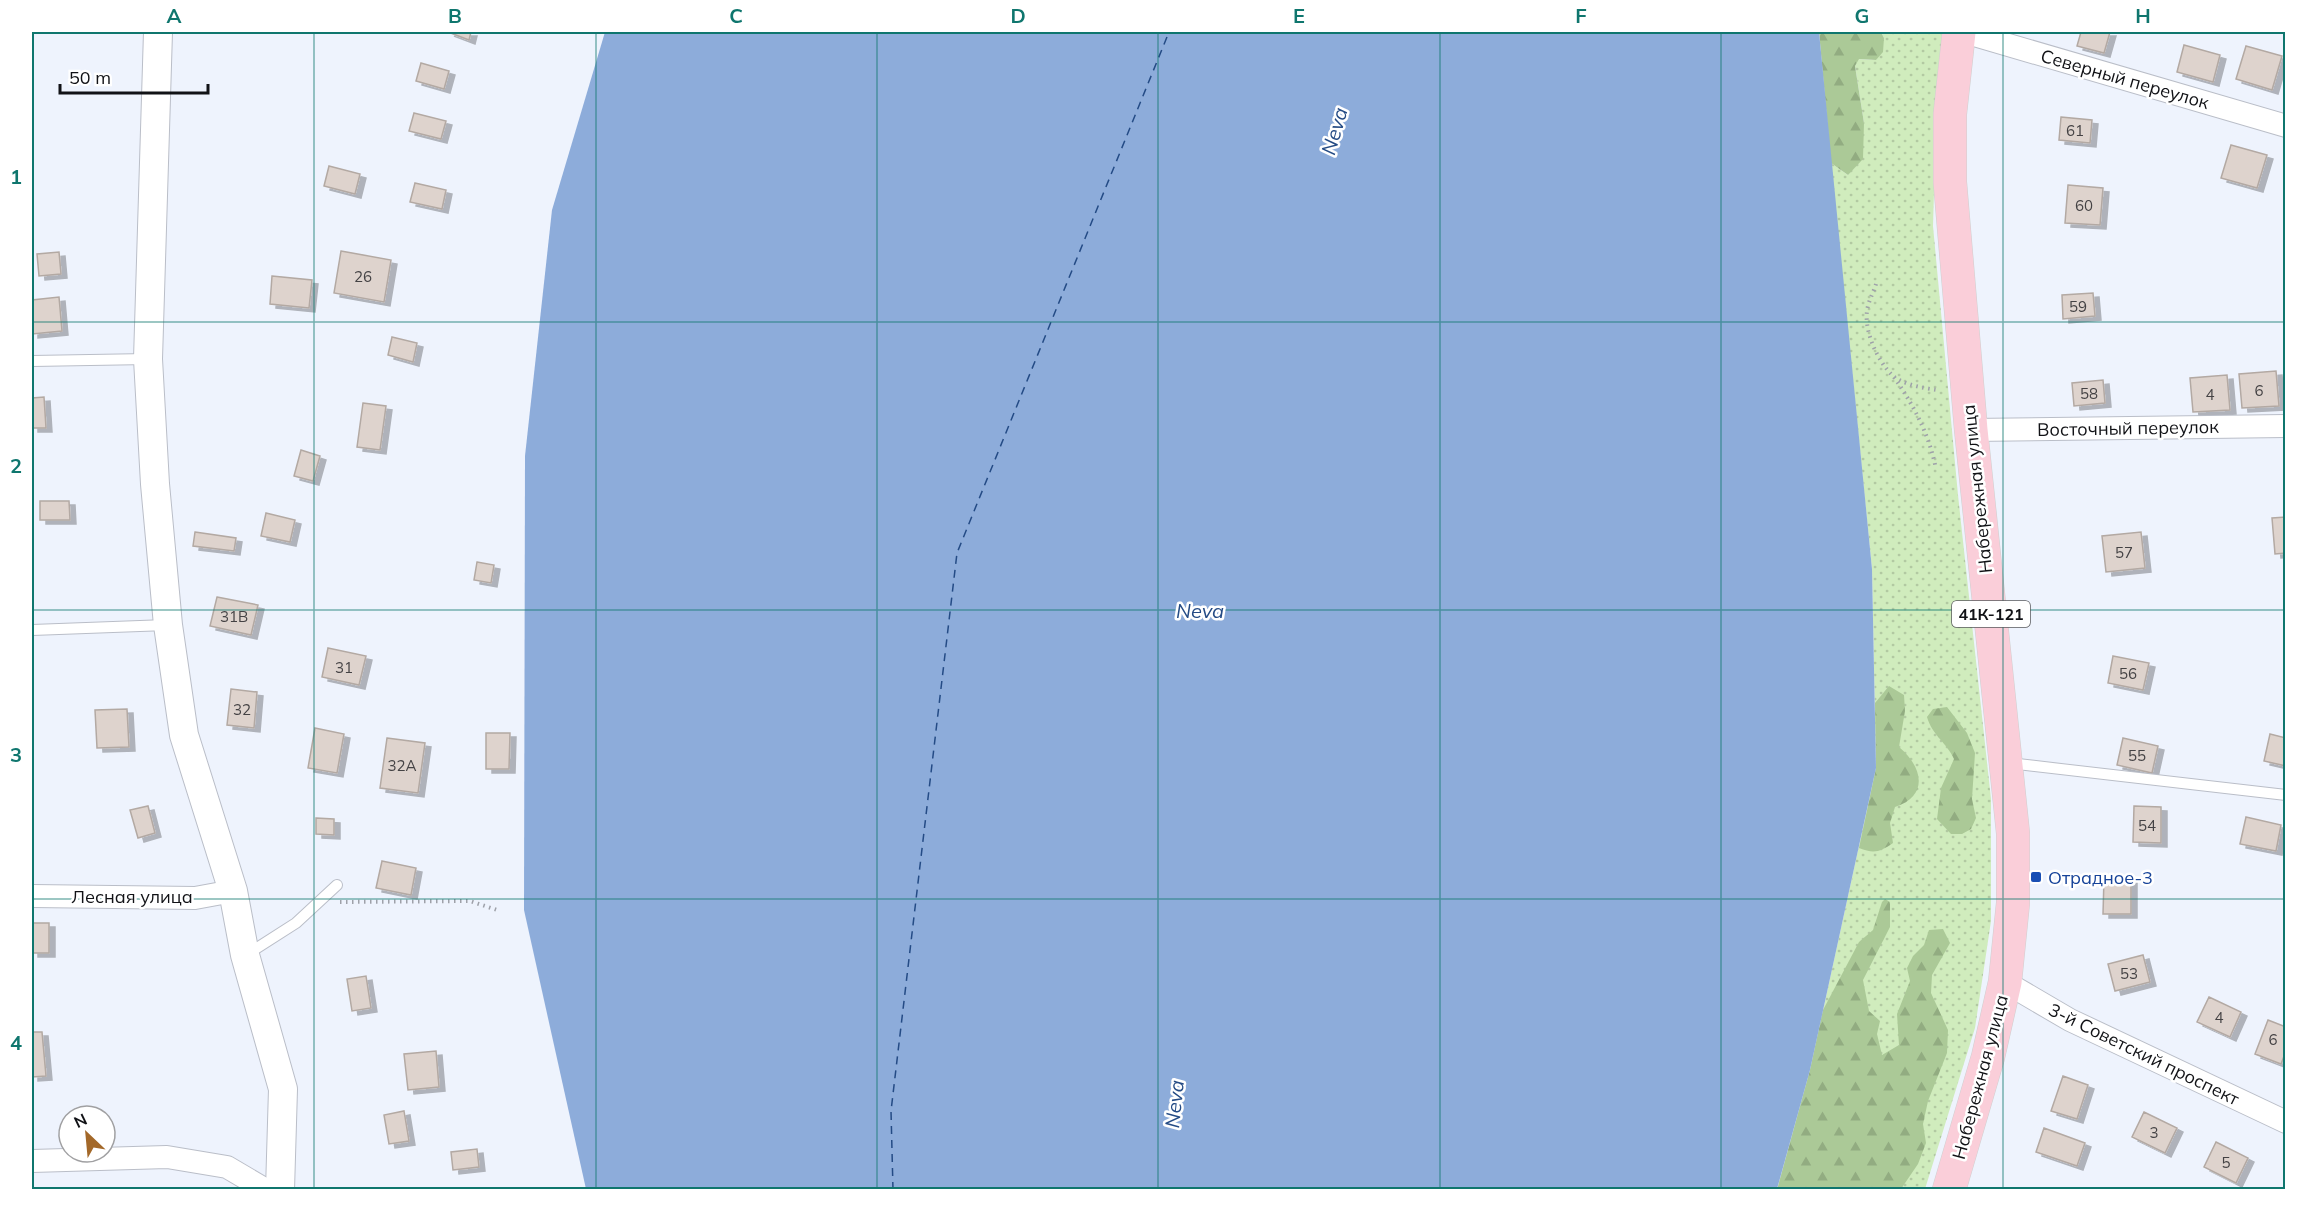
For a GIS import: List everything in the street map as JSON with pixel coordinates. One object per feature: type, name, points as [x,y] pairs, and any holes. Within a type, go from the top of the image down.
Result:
[{"type":"main road","name":"Набережная улица","points":[[1949,1190],[1988,1057],[2005,982],[2013,895],[2013,832],[1971,430],[1950,182],[1950,114],[1959,32]]},
{"type":"street","points":[[158,32],[148,359],[155,484],[168,625],[184,735],[232,891],[245,955],[283,1089],[280,1190]]},
{"type":"street","name":"Северный переулок","points":[[1964,32],[2286,126]]},
{"type":"street","name":"Восточный переулок","points":[[1971,430],[2286,426]]},
{"type":"street","name":"Лесная улица","points":[[32,896],[195,898],[232,891]]},
{"type":"street","name":"3-й Советский проспект","points":[[2005,982],[2070,1020],[2286,1122]]},
{"type":"street","points":[[32,1161],[167,1157],[227,1167],[266,1190]]},
{"type":"lane","points":[[32,361],[148,359]]},
{"type":"lane","points":[[32,630],[168,625]]},
{"type":"lane","points":[[2006,762],[2286,795]]},
{"type":"lane","points":[[245,955],[296,923],[337,885]]},
{"type":"path","points":[[1876,284],[1867,308],[1869,334],[1878,355],[1915,407],[1932,450],[1936,469]]},
{"type":"path","points":[[1893,376],[1937,390]]},
{"type":"path","points":[[319,902],[470,901],[500,910]]},
{"type":"green space","points":[[1819,32],[1881,32],[1884,38],[1883,52],[1876,60],[1859,59],[1855,66],[1864,123],[1863,159],[1848,175],[1831,163]]},
{"type":"green space","points":[[1881,32],[1944,32],[1937,88],[1933,226],[1958,495],[1991,799],[1991,921],[1975,1028],[1925,1189],[1777,1190],[1810,1070],[1876,768],[1872,569],[1831,163],[1848,175],[1864,123],[1855,66],[1858,59],[1876,60],[1884,38]]},
{"type":"green space","points":[[1889,686],[1904,695],[1905,711],[1899,747],[1913,763],[1919,780],[1918,788],[1913,796],[1895,807],[1890,823],[1893,843],[1880,850],[1869,851],[1859,848],[1876,768],[1875,703]]},
{"type":"green space","points":[[1947,707],[1967,733],[1975,753],[1972,799],[1976,818],[1971,829],[1962,834],[1951,834],[1937,819],[1941,788],[1954,759],[1932,729],[1927,717],[1933,709]]},
{"type":"green space","points":[[1885,899],[1890,902],[1890,927],[1863,980],[1869,1011],[1880,1021],[1877,1034],[1882,1055],[1899,1045],[1897,1014],[1910,981],[1907,968],[1913,956],[1924,945],[1929,930],[1943,929],[1950,943],[1932,975],[1931,993],[1948,1030],[1947,1053],[1928,1101],[1923,1124],[1926,1143],[1918,1164],[1901,1189],[1777,1190],[1810,1070],[1823,1010],[1859,942],[1873,930]]},
{"type":"water","name":"Neva","points":[[605,32],[1819,32],[1872,569],[1876,768],[1810,1070],[1777,1189],[586,1189],[524,910],[525,456],[552,210]]},
{"type":"building","points":[[448,32],[471,32],[469,40]]},
{"type":"building","points":[[2081,32],[2110,32],[2104,53],[2077,46]]},
{"type":"building","points":[[2184,45],[2220,55],[2213,82],[2177,72]]},
{"type":"building","points":[[2246,46],[2282,56],[2272,90],[2236,79]]},
{"type":"building","points":[[421,63],[449,71],[444,89],[416,81]]},
{"type":"building","points":[[414,113],[446,121],[441,139],[409,131]]},
{"type":"building","points":[[2061,117],[2092,120],[2090,143],[2059,140]]},
{"type":"building","points":[[2231,145],[2267,155],[2257,188],[2221,178]]},
{"type":"building","points":[[329,166],[360,174],[355,194],[324,186]]},
{"type":"building","points":[[415,183],[446,190],[442,209],[410,202]]},
{"type":"building","points":[[2068,185],[2103,188],[2100,225],[2065,223]]},
{"type":"building","points":[[341,251],[391,260],[384,302],[334,293]]},
{"type":"building","points":[[59,252],[61,274],[39,276],[37,254]]},
{"type":"building","points":[[272,276],[312,280],[309,308],[270,304]]},
{"type":"building","points":[[2093,293],[2095,316],[2063,319],[2062,295]]},
{"type":"building","points":[[59,297],[62,331],[32,334],[32,300]]},
{"type":"building","points":[[392,337],[417,343],[413,362],[388,355]]},
{"type":"building","points":[[2276,371],[2279,406],[2242,408],[2239,374]]},
{"type":"building","points":[[2227,375],[2230,410],[2193,412],[2190,378]]},
{"type":"building","points":[[2103,380],[2105,403],[2074,406],[2072,383]]},
{"type":"building","points":[[44,397],[46,428],[32,428],[32,398]]},
{"type":"building","points":[[363,403],[386,406],[380,450],[357,447]]},
{"type":"building","points":[[301,450],[320,456],[313,481],[294,476]]},
{"type":"building","points":[[40,501],[69,501],[70,520],[40,520]]},
{"type":"building","points":[[266,513],[295,520],[290,542],[261,536]]},
{"type":"building","points":[[2286,517],[2286,553],[2275,554],[2272,518]]},
{"type":"building","points":[[195,532],[236,538],[234,551],[193,546]]},
{"type":"building","points":[[2141,532],[2145,568],[2106,572],[2102,536]]},
{"type":"building","points":[[477,562],[494,565],[491,583],[474,580]]},
{"type":"building","points":[[217,597],[258,605],[251,635],[210,626]]},
{"type":"building","points":[[328,648],[366,656],[359,685],[322,677]]},
{"type":"building","points":[[2113,656],[2149,663],[2143,690],[2108,683]]},
{"type":"building","points":[[231,689],[257,692],[254,728],[227,725]]},
{"type":"building","points":[[127,709],[129,747],[97,748],[95,710]]},
{"type":"building","points":[[315,728],[344,734],[337,773],[308,768]]},
{"type":"building","points":[[486,733],[510,733],[509,769],[486,769]]},
{"type":"building","points":[[2270,734],[2286,738],[2286,766],[2264,761]]},
{"type":"building","points":[[387,738],[425,743],[418,793],[380,788]]},
{"type":"building","points":[[2123,738],[2158,746],[2152,773],[2117,765]]},
{"type":"building","points":[[148,806],[155,833],[138,838],[130,810]]},
{"type":"building","points":[[2134,806],[2161,807],[2161,843],[2133,842]]},
{"type":"building","points":[[2246,817],[2281,825],[2276,851],[2240,844]]},
{"type":"building","points":[[316,818],[334,819],[334,835],[316,834]]},
{"type":"building","points":[[382,861],[416,868],[411,895],[376,888]]},
{"type":"building","points":[[2104,878],[2131,878],[2131,914],[2103,914]]},
{"type":"building","points":[[32,923],[49,923],[49,953],[32,953]]},
{"type":"building","points":[[2143,955],[2150,982],[2115,991],[2108,964]]},
{"type":"building","points":[[366,976],[371,1008],[352,1011],[347,979]]},
{"type":"building","points":[[2209,997],[2241,1012],[2230,1037],[2197,1022]]},
{"type":"building","points":[[2268,1020],[2286,1027],[2286,1051],[2281,1064],[2255,1054]]},
{"type":"building","points":[[32,1032],[42,1032],[46,1076],[32,1077]]},
{"type":"building","points":[[436,1051],[439,1087],[408,1090],[404,1054]]},
{"type":"building","points":[[2063,1076],[2088,1085],[2077,1119],[2051,1111]]},
{"type":"building","points":[[404,1111],[409,1141],[389,1144],[384,1115]]},
{"type":"building","points":[[2144,1112],[2177,1128],[2165,1153],[2132,1137]]},
{"type":"building","points":[[2044,1128],[2085,1143],[2077,1166],[2036,1152]]},
{"type":"building","points":[[2216,1142],[2248,1158],[2236,1183],[2204,1167]]},
{"type":"building","points":[[477,1149],[479,1167],[453,1170],[451,1152]]},
{"type":"ferry route","points":[[893,1190],[891,1111],[957,553],[1169,32]]},
{"type":"place","name":"Отрадное-3","points":[[2036,877]]}]
